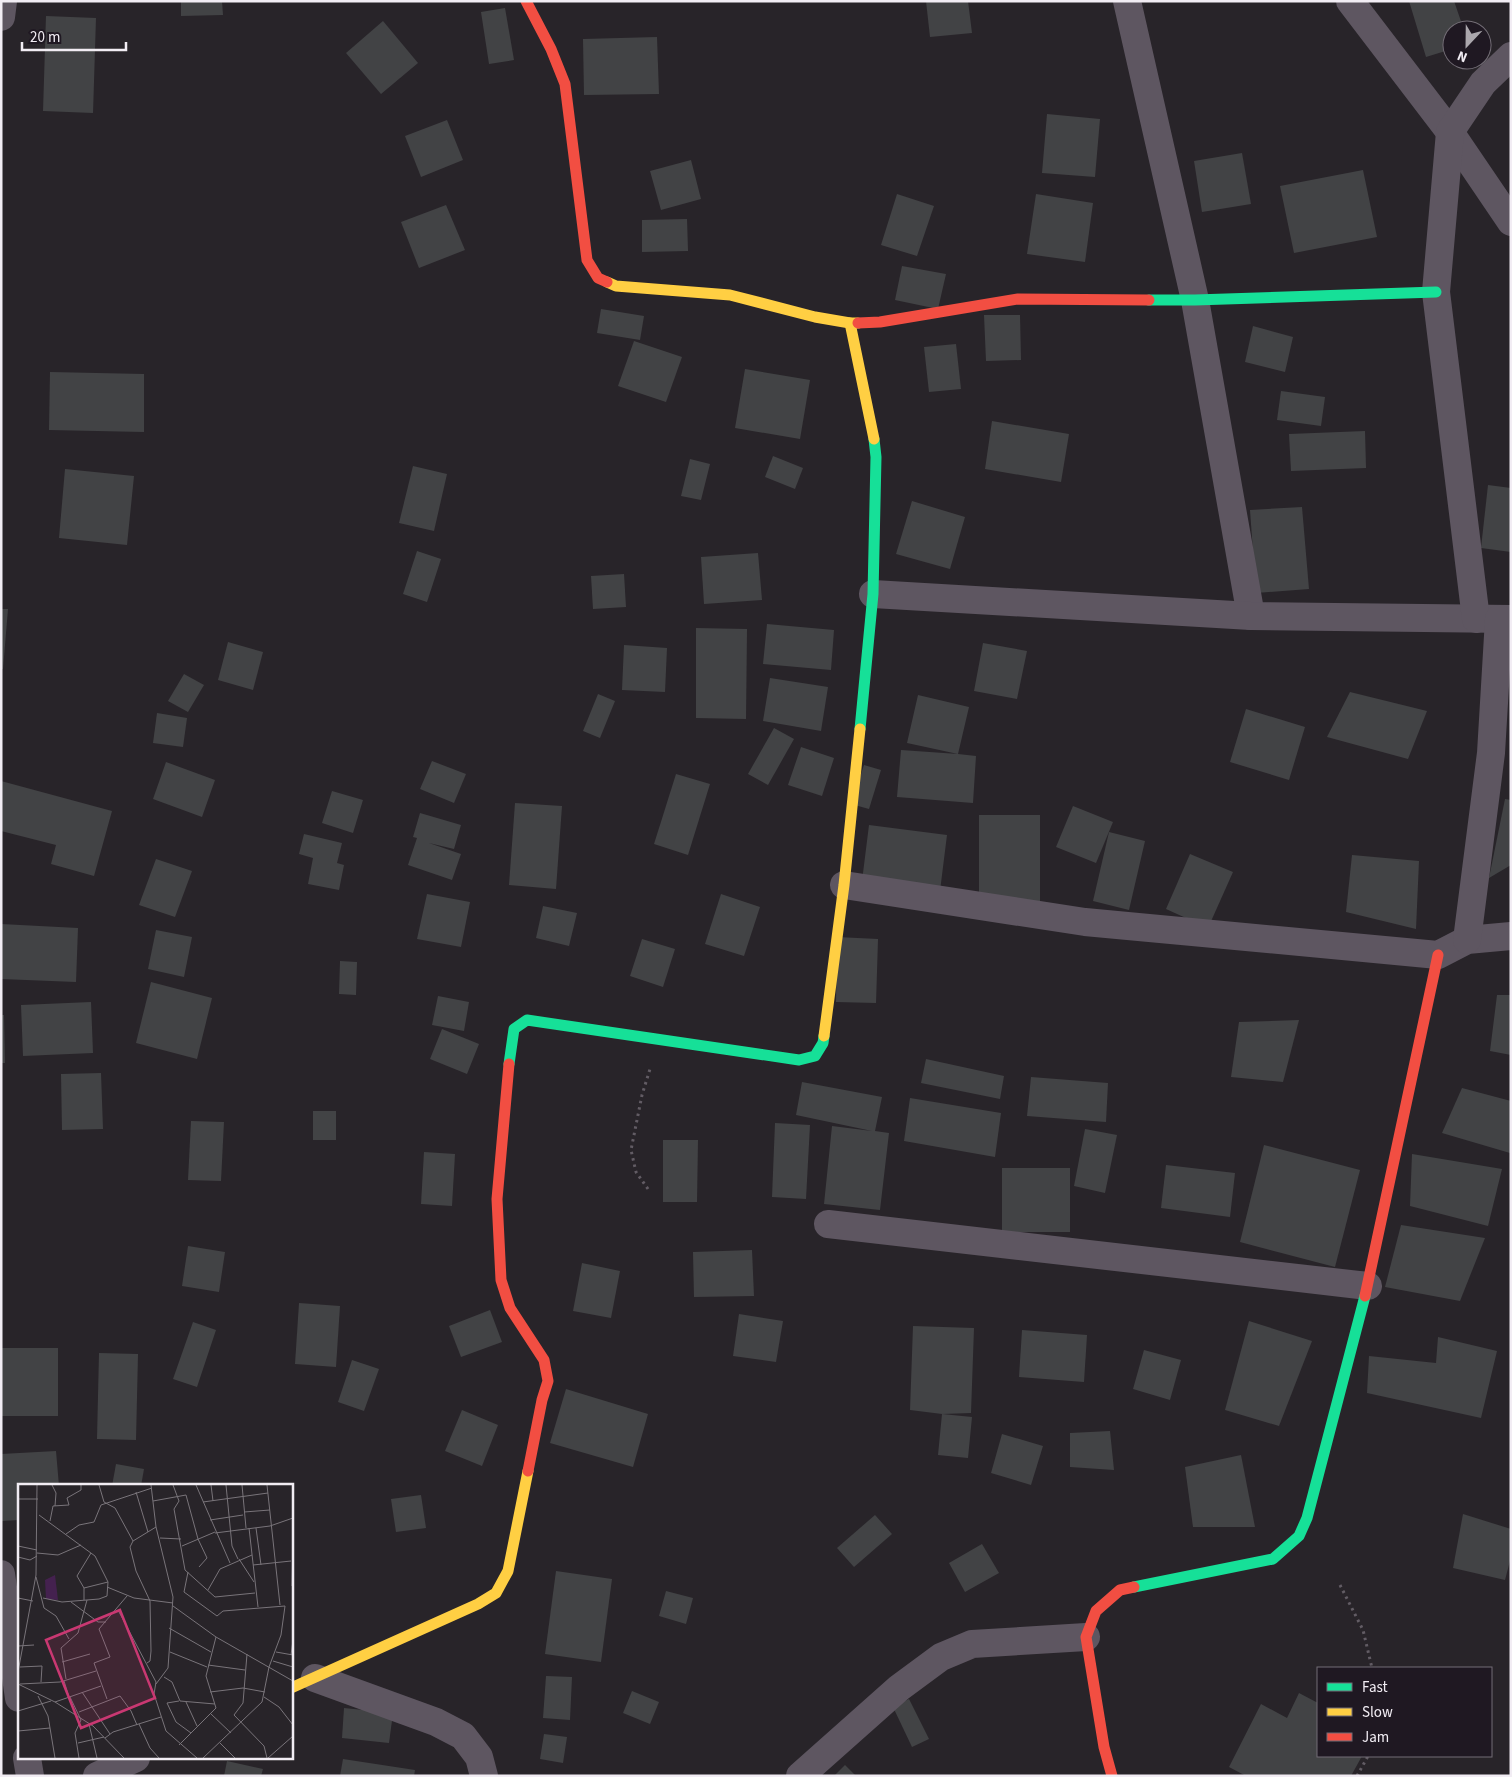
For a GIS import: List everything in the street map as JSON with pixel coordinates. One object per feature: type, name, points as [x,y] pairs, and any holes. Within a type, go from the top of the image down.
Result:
[{"type":"street","points":[[1,17],[3,1]]},
{"type":"street","points":[[526,1],[551,48],[565,84],[587,260],[598,278],[616,286],[730,295],[815,317],[850,323],[880,322],[1018,299],[1195,300],[1436,292]]},
{"type":"street","points":[[1127,1],[1195,300],[1251,616]]},
{"type":"street","points":[[1350,2],[1450,132],[1511,222]]},
{"type":"street","points":[[1467,940],[1491,753],[1495,619],[1436,292],[1450,132],[1483,83],[1511,56]]},
{"type":"street","points":[[303,1683],[478,1604],[496,1593],[508,1570],[542,1400],[548,1381],[544,1360],[510,1308],[501,1280],[497,1199],[510,1048],[514,1029],[527,1020],[799,1060],[815,1056],[823,1043],[844,885],[873,594],[876,457],[873,431],[850,323]]},
{"type":"street","points":[[873,594],[1251,616],[1495,619]]},
{"type":"street","points":[[844,885],[1086,922],[1438,954],[1467,940],[1511,936]]},
{"type":"street","points":[[1112,1776],[1104,1747],[1086,1637],[1096,1611],[1120,1590],[1273,1559],[1299,1536],[1307,1518],[1368,1286],[1438,954]]},
{"type":"street","points":[[828,1224],[1368,1286]]},
{"type":"street","points":[[1,1574],[18,1691]]},
{"type":"street","points":[[800,1776],[899,1688],[941,1657],[972,1644],[1086,1637]]},
{"type":"street","points":[[303,1683],[436,1722],[463,1736],[479,1757],[484,1776]]},
{"type":"street","points":[[27,1760],[30,1776]]},
{"type":"street","points":[[97,1776],[132,1760]]},
{"type":"path","points":[[648,1189],[636,1172],[631,1150],[642,1095],[652,1063],[667,1040]]},
{"type":"path","points":[[1340,1585],[1363,1630],[1372,1667]]},
{"type":"path","points":[[1358,1776],[1368,1757]]},
{"type":"building","points":[[181,1],[222,1],[223,15],[181,16]]},
{"type":"building","points":[[926,1],[968,1],[972,33],[930,37]]},
{"type":"building","points":[[1409,1],[1454,1],[1461,20],[1442,20],[1442,52],[1426,57]]},
{"type":"building","points":[[505,8],[514,60],[489,64],[481,12]]},
{"type":"building","points":[[46,16],[96,18],[93,113],[43,111]]},
{"type":"building","points":[[383,21],[418,63],[381,94],[346,53]]},
{"type":"building","points":[[657,37],[659,94],[584,95],[583,39]]},
{"type":"building","points":[[1047,114],[1100,119],[1095,177],[1042,173]]},
{"type":"building","points":[[447,120],[463,160],[421,177],[405,136]]},
{"type":"building","points":[[1242,153],[1251,204],[1202,212],[1194,161]]},
{"type":"building","points":[[691,160],[701,199],[661,210],[650,171]]},
{"type":"building","points":[[1363,170],[1377,237],[1294,253],[1280,186]]},
{"type":"building","points":[[897,194],[934,206],[917,256],[881,245]]},
{"type":"building","points":[[1036,194],[1093,203],[1085,262],[1027,254]]},
{"type":"building","points":[[446,205],[465,250],[419,268],[401,222]]},
{"type":"building","points":[[687,219],[688,251],[642,252],[642,220]]},
{"type":"building","points":[[902,266],[946,274],[938,309],[895,300]]},
{"type":"building","points":[[601,309],[644,316],[640,340],[597,333]]},
{"type":"building","points":[[984,315],[1020,315],[1021,360],[986,361]]},
{"type":"building","points":[[1253,326],[1293,337],[1285,372],[1245,362]]},
{"type":"building","points":[[634,341],[682,357],[666,402],[618,386]]},
{"type":"building","points":[[956,344],[961,389],[929,392],[924,347]]},
{"type":"building","points":[[745,369],[810,380],[800,439],[735,428]]},
{"type":"building","points":[[50,372],[144,374],[144,432],[49,430]]},
{"type":"building","points":[[1281,391],[1325,397],[1321,426],[1277,420]]},
{"type":"building","points":[[992,421],[1069,434],[1061,482],[985,469]]},
{"type":"building","points":[[1365,431],[1366,468],[1291,471],[1289,434]]},
{"type":"building","points":[[773,456],[803,468],[795,489],[765,477]]},
{"type":"building","points":[[690,459],[710,464],[701,500],[681,496]]},
{"type":"building","points":[[413,466],[447,474],[434,531],[399,523]]},
{"type":"building","points":[[65,469],[134,476],[127,545],[59,538]]},
{"type":"building","points":[[1488,485],[1511,488],[1511,552],[1481,548]]},
{"type":"building","points":[[912,501],[965,517],[950,569],[896,554]]},
{"type":"building","points":[[1302,507],[1309,589],[1256,593],[1250,510]]},
{"type":"building","points":[[417,551],[441,559],[427,602],[403,594]]},
{"type":"building","points":[[758,553],[762,600],[704,604],[701,557]]},
{"type":"building","points":[[624,574],[626,607],[593,609],[591,576]]},
{"type":"building","points":[[1,609],[8,609],[3,669],[1,669]]},
{"type":"building","points":[[767,624],[834,630],[831,670],[763,664]]},
{"type":"building","points":[[696,628],[747,629],[746,719],[696,718]]},
{"type":"building","points":[[228,642],[263,652],[253,690],[218,680]]},
{"type":"building","points":[[983,643],[1027,651],[1017,699],[974,691]]},
{"type":"building","points":[[624,645],[667,648],[665,692],[622,690]]},
{"type":"building","points":[[184,674],[204,685],[188,712],[168,701]]},
{"type":"building","points":[[770,678],[828,687],[821,731],[763,721]]},
{"type":"building","points":[[1350,692],[1427,711],[1408,759],[1327,737]]},
{"type":"building","points":[[598,694],[615,701],[600,738],[583,731]]},
{"type":"building","points":[[918,695],[969,707],[958,754],[907,743]]},
{"type":"building","points":[[1246,709],[1305,727],[1289,780],[1230,762]]},
{"type":"building","points":[[157,713],[187,718],[183,747],[153,743]]},
{"type":"building","points":[[774,728],[794,739],[768,785],[748,774]]},
{"type":"building","points":[[801,747],[834,758],[822,796],[788,785]]},
{"type":"building","points":[[901,750],[976,756],[973,803],[897,797]]},
{"type":"building","points":[[432,761],[466,774],[454,803],[420,789]]},
{"type":"building","points":[[166,762],[215,780],[202,817],[153,799]]},
{"type":"building","points":[[864,765],[881,770],[869,809],[851,804]]},
{"type":"building","points":[[676,774],[710,784],[688,855],[654,844]]},
{"type":"building","points":[[1,781],[112,811],[94,876],[51,864],[56,845],[1,831]]},
{"type":"building","points":[[332,791],[363,800],[353,833],[322,823]]},
{"type":"building","points":[[1505,799],[1511,800],[1511,865],[1489,878]]},
{"type":"building","points":[[515,803],[562,806],[556,889],[509,885]]},
{"type":"building","points":[[1073,806],[1113,822],[1096,863],[1056,847]]},
{"type":"building","points":[[420,813],[461,825],[454,849],[429,843],[461,854],[452,880],[408,865],[417,838],[413,837]]},
{"type":"building","points":[[979,815],[1040,815],[1040,907],[979,907]]},
{"type":"building","points":[[869,825],[947,835],[940,891],[862,881]]},
{"type":"building","points":[[1109,832],[1145,841],[1129,910],[1093,901]]},
{"type":"building","points":[[304,834],[342,843],[337,863],[344,865],[339,890],[308,884],[313,858],[299,854]]},
{"type":"building","points":[[1190,854],[1233,872],[1208,928],[1166,909]]},
{"type":"building","points":[[1352,855],[1419,861],[1416,929],[1346,912]]},
{"type":"building","points":[[156,859],[192,871],[175,917],[139,905]]},
{"type":"building","points":[[427,894],[470,902],[461,947],[417,939]]},
{"type":"building","points":[[721,894],[760,907],[744,956],[705,944]]},
{"type":"building","points":[[543,906],[577,913],[569,946],[536,938]]},
{"type":"building","points":[[1,924],[78,928],[76,982],[1,979]]},
{"type":"building","points":[[156,930],[192,937],[184,977],[148,969]]},
{"type":"building","points":[[837,937],[878,939],[876,1003],[836,1002]]},
{"type":"building","points":[[642,939],[675,949],[663,987],[630,976]]},
{"type":"building","points":[[340,961],[357,962],[356,995],[339,994]]},
{"type":"building","points":[[151,982],[212,998],[197,1059],[136,1043]]},
{"type":"building","points":[[1497,995],[1511,995],[1511,1055],[1490,1051]]},
{"type":"building","points":[[438,996],[469,1002],[464,1031],[432,1025]]},
{"type":"building","points":[[91,1002],[93,1053],[23,1056],[21,1005]]},
{"type":"building","points":[[1,1015],[4,1015],[5,1063],[1,1063]]},
{"type":"building","points":[[1299,1020],[1283,1082],[1231,1077],[1239,1022]]},
{"type":"building","points":[[442,1029],[479,1044],[467,1074],[430,1059]]},
{"type":"building","points":[[926,1059],[1004,1076],[1000,1099],[921,1083]]},
{"type":"building","points":[[101,1073],[103,1129],[62,1130],[61,1074]]},
{"type":"building","points":[[1031,1077],[1108,1083],[1106,1122],[1027,1116]]},
{"type":"building","points":[[802,1082],[882,1097],[875,1131],[889,1133],[880,1210],[824,1204],[832,1126],[872,1131],[796,1115]]},
{"type":"building","points":[[1462,1088],[1511,1101],[1510,1153],[1442,1133]]},
{"type":"building","points":[[910,1098],[1001,1113],[995,1157],[904,1141]]},
{"type":"building","points":[[313,1111],[336,1111],[336,1140],[313,1140]]},
{"type":"building","points":[[191,1121],[224,1122],[221,1181],[188,1180]]},
{"type":"building","points":[[775,1123],[810,1125],[806,1199],[772,1197]]},
{"type":"building","points":[[1085,1129],[1117,1135],[1105,1193],[1074,1186]]},
{"type":"building","points":[[663,1140],[698,1140],[697,1202],[663,1202]]},
{"type":"building","points":[[1264,1145],[1360,1170],[1335,1267],[1240,1242]]},
{"type":"building","points":[[424,1152],[455,1154],[452,1206],[421,1204]]},
{"type":"building","points":[[1412,1154],[1502,1169],[1488,1226],[1410,1206]]},
{"type":"building","points":[[1166,1165],[1235,1173],[1230,1217],[1161,1208]]},
{"type":"building","points":[[1002,1168],[1070,1168],[1070,1232],[1002,1232]]},
{"type":"building","points":[[1401,1225],[1485,1238],[1460,1301],[1385,1287]]},
{"type":"building","points":[[188,1246],[225,1252],[219,1292],[182,1286]]},
{"type":"building","points":[[752,1250],[754,1296],[694,1297],[693,1252]]},
{"type":"building","points":[[582,1263],[620,1271],[611,1318],[573,1311]]},
{"type":"building","points":[[299,1303],[340,1306],[336,1367],[295,1364]]},
{"type":"building","points":[[490,1310],[502,1342],[461,1357],[449,1326]]},
{"type":"building","points":[[739,1314],[783,1321],[776,1362],[733,1356]]},
{"type":"building","points":[[1249,1321],[1312,1341],[1279,1426],[1225,1410]]},
{"type":"building","points":[[193,1322],[216,1330],[197,1387],[173,1379]]},
{"type":"building","points":[[913,1326],[974,1328],[971,1413],[942,1414],[910,1410]]},
{"type":"building","points":[[1022,1330],[1087,1335],[1084,1382],[1019,1377]]},
{"type":"building","points":[[1438,1337],[1497,1351],[1481,1418],[1367,1393],[1369,1356],[1436,1363]]},
{"type":"building","points":[[1,1348],[58,1348],[58,1416],[1,1416]]},
{"type":"building","points":[[1144,1350],[1181,1360],[1170,1400],[1133,1389]]},
{"type":"building","points":[[99,1353],[138,1354],[136,1440],[97,1439]]},
{"type":"building","points":[[352,1360],[379,1369],[364,1411],[338,1402]]},
{"type":"building","points":[[566,1389],[648,1414],[633,1467],[550,1443]]},
{"type":"building","points":[[462,1410],[498,1425],[482,1466],[445,1451]]},
{"type":"building","points":[[942,1414],[972,1417],[968,1458],[938,1455]]},
{"type":"building","points":[[1110,1431],[1114,1470],[1070,1467],[1070,1433]]},
{"type":"building","points":[[1002,1434],[1043,1446],[1031,1485],[991,1473]]},
{"type":"building","points":[[56,1451],[59,1484],[18,1484],[18,1520],[2,1521],[1,1454]]},
{"type":"building","points":[[1241,1455],[1255,1527],[1193,1527],[1185,1467]]},
{"type":"building","points":[[116,1464],[144,1469],[141,1484],[112,1484]]},
{"type":"building","points":[[421,1495],[426,1528],[396,1532],[391,1499]]},
{"type":"building","points":[[1463,1514],[1511,1529],[1511,1557],[1505,1580],[1453,1568]]},
{"type":"building","points":[[875,1515],[892,1534],[854,1567],[837,1548]]},
{"type":"building","points":[[982,1544],[999,1573],[965,1592],[949,1563]]},
{"type":"building","points":[[556,1571],[612,1579],[601,1662],[545,1654]]},
{"type":"building","points":[[666,1591],[693,1598],[686,1624],[659,1616]]},
{"type":"building","points":[[546,1676],[572,1677],[570,1720],[543,1718]]},
{"type":"building","points":[[632,1691],[659,1702],[650,1724],[623,1713]]},
{"type":"building","points":[[1299,1693],[1317,1702],[1317,1757],[1361,1757],[1351,1776],[1246,1776],[1229,1767],[1261,1704],[1287,1718]]},
{"type":"building","points":[[909,1699],[929,1739],[912,1747],[893,1707]]},
{"type":"building","points":[[344,1708],[393,1713],[389,1743],[342,1738]]},
{"type":"building","points":[[544,1734],[567,1737],[563,1763],[540,1759]]},
{"type":"building","points":[[343,1759],[415,1770],[414,1776],[340,1776]]},
{"type":"building","points":[[227,1761],[263,1769],[261,1776],[224,1776]]},
{"type":"building","points":[[845,1765],[856,1776],[834,1776]]},
{"type":"traffic: fast","points":[[1149,300],[1436,292]]},
{"type":"traffic: fast","points":[[860,729],[873,594],[876,457],[874,439]]},
{"type":"traffic: fast","points":[[509,1064],[514,1029],[527,1020],[799,1060],[815,1056],[823,1043],[824,1036]]},
{"type":"traffic: fast","points":[[1134,1587],[1273,1559],[1299,1536],[1307,1518],[1365,1296]]},
{"type":"traffic: slow","points":[[607,282],[616,286],[730,295],[815,317],[858,323]]},
{"type":"traffic: slow","points":[[850,323],[874,439]]},
{"type":"traffic: slow","points":[[824,1036],[844,885],[860,729]]},
{"type":"traffic: slow","points":[[292,1688],[478,1604],[496,1593],[508,1571],[528,1471]]},
{"type":"traffic: jam","points":[[526,1],[551,49],[565,84],[587,260],[598,278],[607,282]]},
{"type":"traffic: jam","points":[[858,323],[880,322],[1018,299],[1149,300]]},
{"type":"traffic: jam","points":[[1365,1296],[1438,955]]},
{"type":"traffic: jam","points":[[509,1064],[497,1199],[501,1280],[510,1308],[544,1360],[548,1381],[542,1400],[528,1471]]},
{"type":"traffic: jam","points":[[1112,1776],[1104,1747],[1086,1637],[1096,1611],[1120,1590],[1134,1587]]}]
